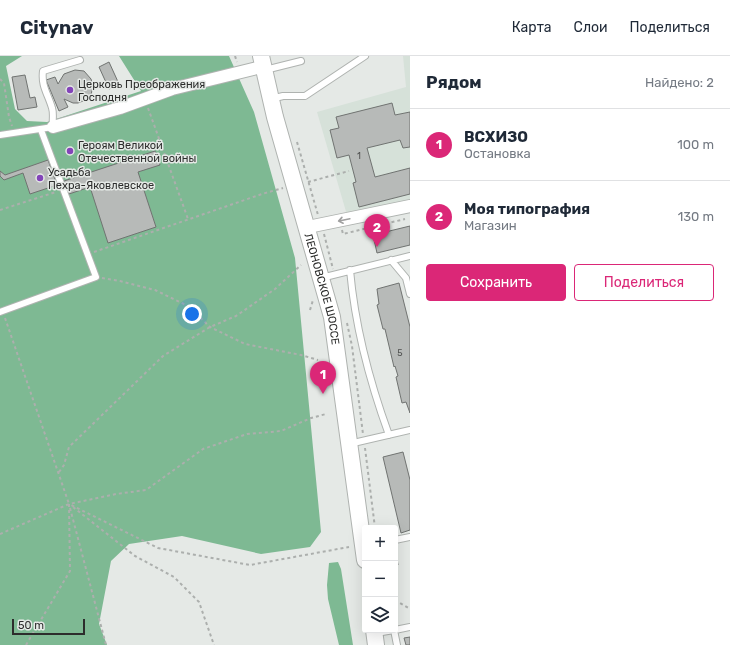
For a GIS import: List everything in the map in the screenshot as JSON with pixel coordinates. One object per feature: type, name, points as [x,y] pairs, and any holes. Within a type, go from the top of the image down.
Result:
[{"type":"main road","name":"ЛЕОНОВСКОЕ ШОССЕ","points":[[259,62],[271,98],[275,117]]},
{"type":"main road","name":"ЛЕОНОВСКОЕ ШОССЕ","points":[[259,62],[308,227],[332,317],[357,442],[361,549]]},
{"type":"street","points":[[53,127],[259,62]]},
{"type":"street","points":[[308,227],[410,206]]},
{"type":"lane","points":[[271,98],[283,96],[305,96],[365,56]]},
{"type":"lane","points":[[0,135],[53,127],[51,120],[53,110],[42,82],[43,71],[80,60]]},
{"type":"lane","points":[[259,62],[301,61]]},
{"type":"lane","points":[[1,311],[96,277],[41,130]]},
{"type":"lane","points":[[321,278],[410,256]]},
{"type":"lane","points":[[391,260],[406,278],[410,294]]},
{"type":"lane","points":[[350,270],[352,297],[376,398],[389,435]]},
{"type":"lane","points":[[357,442],[410,430]]},
{"type":"lane","points":[[398,539],[410,537]]},
{"type":"lane","points":[[398,629],[410,627]]},
{"type":"lane","points":[[395,633],[397,645]]},
{"type":"path","points":[[0,79],[4,83],[9,117],[15,133]]},
{"type":"path","points":[[145,99],[188,219]]},
{"type":"path","points":[[308,182],[349,171]]},
{"type":"path","points":[[87,254],[282,188]]},
{"type":"path","points":[[0,210],[63,189]]},
{"type":"path","points":[[59,472],[64,465],[69,446],[163,356],[210,327],[236,316],[275,289],[301,265]]},
{"type":"path","points":[[96,277],[120,281],[155,290],[188,306],[210,327],[245,344],[301,355],[318,360]]},
{"type":"path","points":[[1,311],[59,472],[69,504],[106,645]]},
{"type":"path","points":[[345,318],[352,346],[357,442],[375,525]]},
{"type":"path","points":[[0,534],[69,504],[116,494],[146,490],[203,449],[248,434],[281,431],[311,418],[326,414]]},
{"type":"path","points":[[69,504],[158,548],[250,565],[361,549]]},
{"type":"path","points":[[26,645],[70,571],[69,504]]},
{"type":"path","points":[[69,504],[134,556],[174,577],[199,602],[214,645]]},
{"type":"path","points":[[398,602],[410,609]]},
{"type":"shaded area","points":[[403,56],[410,56],[410,202],[347,215],[317,112],[406,87]]},
{"type":"green space","points":[[0,56],[22,56],[6,66],[15,109],[27,121],[47,122],[141,91],[119,56],[229,56],[254,112],[295,258],[321,532],[310,547],[261,554],[182,536],[129,544],[111,561],[99,624],[107,645],[0,645]]},
{"type":"green space","points":[[338,562],[341,569],[353,645],[339,645],[328,599],[327,585],[329,563]]},
{"type":"building","points":[[109,62],[119,84],[109,89],[99,67]]},
{"type":"building","name":"Церковь Преображения Господня","points":[[75,70],[84,71],[91,79],[93,86],[91,95],[88,99],[78,103],[73,103],[64,99],[68,107],[59,111],[46,80],[55,77],[58,84],[64,74]]},
{"type":"building","points":[[25,75],[30,98],[35,97],[37,107],[18,110],[12,77]]},
{"type":"building","points":[[392,103],[395,115],[410,112],[410,147],[403,148],[400,140],[367,148],[375,177],[410,168],[410,194],[359,207],[353,183],[356,182],[349,155],[337,158],[330,130],[339,128],[336,117]]},
{"type":"building","points":[[155,151],[160,165],[138,172],[156,227],[108,243],[90,187],[69,194],[64,181]]},
{"type":"building","name":"Усадьба Пехра-Яковлевское","points":[[48,160],[57,185],[30,194],[23,173],[4,180],[0,176],[0,171],[5,175]]},
{"type":"building","points":[[410,226],[410,245],[377,253],[373,235]]},
{"type":"building","points":[[399,283],[410,327],[410,413],[406,402],[402,403],[396,377],[398,376],[395,366],[394,367],[385,329],[383,329],[377,305],[379,304],[377,289]]},
{"type":"building","points":[[403,452],[410,480],[410,530],[401,533],[383,457]]},
{"type":"building","points":[[410,637],[410,645],[406,645],[404,638]]},
{"type":"place","name":"Церковь Преображения Господня","points":[[70,90]]},
{"type":"place","name":"Героям Великой Отечественной войны","points":[[70,151]]},
{"type":"place","name":"Усадьба Пехра-Яковлевское","points":[[40,178]]},
{"type":"place","name":"Моя типография","points":[[377,247]]},
{"type":"place","name":"ВСХИЗО","points":[[323,394]]}]
